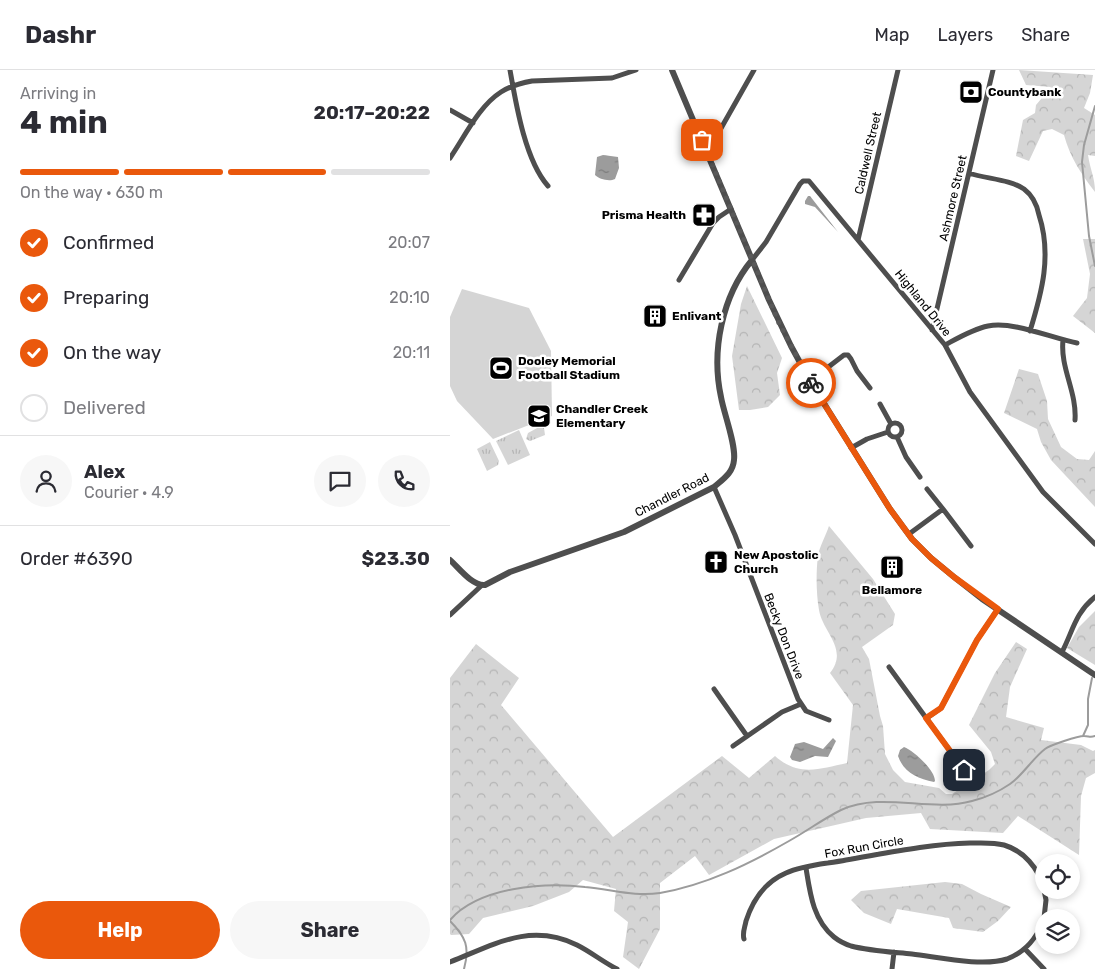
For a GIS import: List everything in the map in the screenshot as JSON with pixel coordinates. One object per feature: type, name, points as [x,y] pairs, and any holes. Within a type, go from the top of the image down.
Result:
[{"type":"street","points":[[510,70],[532,160],[548,186]]},
{"type":"street","points":[[450,158],[491,100],[513,86],[532,81],[612,78],[636,70]]},
{"type":"street","points":[[672,70],[778,321],[810,381],[890,509],[909,534],[947,572],[1095,675]]},
{"type":"street","points":[[707,152],[754,70]]},
{"type":"street","name":"Caldwell Street","points":[[858,240],[898,70]]},
{"type":"street","name":"Ashmore Street","points":[[932,330],[993,70]]},
{"type":"street","points":[[450,110],[474,123]]},
{"type":"street","points":[[969,173],[1023,188],[1031,195],[1038,210],[1044,233],[1046,264],[1030,331]]},
{"type":"street","name":"Highland Drive","points":[[752,260],[766,242],[800,184],[807,180],[945,345],[970,392],[1032,477],[1051,501],[1095,544]]},
{"type":"street","points":[[680,280],[713,223],[731,210]]},
{"type":"street","name":"Chandler Road","points":[[450,614],[481,586],[512,571],[617,535],[714,487],[730,473],[734,458],[718,378],[718,354],[723,318],[733,287],[752,260]]},
{"type":"street","points":[[945,345],[979,328],[988,326],[1016,328],[1077,343]]},
{"type":"street","points":[[1062,340],[1062,360],[1074,400],[1075,420]]},
{"type":"street","points":[[810,381],[844,354],[851,358],[857,371],[870,388]]},
{"type":"street","points":[[880,404],[891,424]]},
{"type":"street","points":[[891,424],[896,423],[902,427],[902,433],[897,437]]},
{"type":"street","points":[[888,432],[888,427],[891,424]]},
{"type":"street","points":[[851,448],[867,439],[888,432]]},
{"type":"street","points":[[888,432],[893,437],[897,437]]},
{"type":"street","points":[[897,437],[906,457],[920,478]]},
{"type":"street","name":"Becky Don Drive","points":[[714,487],[735,534],[783,664],[800,704]]},
{"type":"street","points":[[927,488],[971,546]]},
{"type":"street","points":[[909,534],[943,509]]},
{"type":"street","points":[[450,560],[481,586]]},
{"type":"street","points":[[1062,652],[1078,615],[1095,597]]},
{"type":"street","points":[[926,718],[941,708],[977,640],[998,609]]},
{"type":"street","points":[[889,667],[964,770]]},
{"type":"street","points":[[714,689],[747,736]]},
{"type":"street","points":[[733,746],[782,712],[800,704],[806,711],[829,720]]},
{"type":"street","name":"Fox Run Circle","points":[[744,940],[743,936],[749,911],[761,891],[786,873],[806,868],[920,847],[951,843],[988,843],[1006,846],[1027,859],[1035,869]]},
{"type":"street","points":[[806,868],[815,912],[821,923],[840,941],[852,946],[986,962],[1002,960],[1026,949],[1044,969]]},
{"type":"street","points":[[450,962],[510,938],[544,935],[577,945],[617,969]]},
{"type":"street","name":"Fox Run Circle","points":[[1026,949],[1035,936]]},
{"type":"street","points":[[892,969],[894,952]]},
{"type":"green space","points":[[1019,70],[1093,75],[1090,93],[1084,108],[1095,115],[1095,156],[1088,155],[1095,192],[1076,165],[1064,135],[1052,129],[1043,131],[1029,161],[1016,156],[1023,120],[1035,113],[1036,105],[1051,87],[1026,85]]},
{"type":"green space","points":[[1083,239],[1095,239],[1095,333],[1073,316],[1087,298],[1090,274]]},
{"type":"green space","points":[[747,286],[782,358],[777,373],[780,395],[768,407],[739,410],[732,356],[741,304]]},
{"type":"green space","name":"Dooley Memorial Football Stadium","points":[[462,289],[529,308],[551,351],[552,416],[493,439],[457,401],[450,386],[450,317]]},
{"type":"green space","points":[[1019,369],[1038,374],[1047,401],[1048,419],[1061,447],[1077,459],[1089,460],[1095,451],[1095,507],[1051,460],[1041,442],[1037,429],[1004,413]]},
{"type":"green space","points":[[539,427],[544,428],[545,435],[530,441],[526,439],[528,433]]},
{"type":"green space","points":[[519,430],[530,455],[508,465],[496,441]]},
{"type":"green space","points":[[490,442],[499,461],[498,465],[487,471],[477,449]]},
{"type":"green space","points":[[829,526],[873,579],[895,614],[893,625],[862,647],[869,659],[883,726],[885,754],[893,770],[905,782],[939,788],[946,794],[952,794],[995,764],[991,752],[969,725],[995,673],[1016,642],[1027,649],[1010,687],[1006,717],[1044,728],[1041,740],[1081,745],[1093,751],[1095,750],[1095,773],[1086,778],[1081,796],[1079,854],[1018,816],[1003,833],[930,829],[921,813],[866,818],[774,839],[709,875],[695,856],[660,883],[660,929],[639,969],[623,957],[628,922],[614,911],[616,889],[583,880],[569,892],[533,906],[483,918],[469,934],[451,935],[450,678],[476,644],[519,678],[501,705],[613,837],[722,756],[749,778],[775,756],[792,767],[809,770],[847,763],[853,705],[830,673],[837,656],[833,641],[819,610],[817,575],[820,548]]},
{"type":"green space","points":[[1095,611],[1095,665],[1067,648],[1079,627]]},
{"type":"green space","points":[[945,882],[962,884],[1011,907],[998,921],[983,932],[953,928],[949,918],[897,909],[891,924],[864,913],[851,900],[861,891]]},
{"type":"water","points":[[603,155],[618,157],[619,168],[615,179],[604,180],[595,175],[597,157]]},
{"type":"water","points":[[808,196],[810,196],[838,232],[815,207],[805,204]]},
{"type":"water","points":[[833,738],[836,741],[828,757],[815,756],[800,762],[792,760],[790,757],[795,744],[804,742],[823,749]]},
{"type":"water","points":[[904,747],[928,766],[934,777],[934,782],[912,774],[904,767],[898,756],[900,750]]},
{"type":"waterway","points":[[1095,106],[1084,145],[1082,162],[1089,236],[1095,266]]},
{"type":"waterway","points":[[1083,736],[1088,725],[1088,699],[1092,678]]},
{"type":"waterway","points":[[450,920],[462,909],[478,900],[513,889],[551,885],[650,894],[694,885],[727,873],[758,858],[841,810],[873,802],[940,805],[977,800],[997,792],[1010,784],[1048,747],[1076,737],[1095,736]]},
{"type":"waterway","points":[[450,921],[460,932],[465,943],[467,954],[464,969]]},
{"type":"way so far","points":[[702,140],[778,321],[811,383]]},
{"type":"place","name":"Countybank","points":[[971,92]]},
{"type":"place","name":"Prisma Health","points":[[704,215]]},
{"type":"place","name":"Enlivant","points":[[655,316]]},
{"type":"place","name":"Dooley Memorial Football Stadium","points":[[501,368]]},
{"type":"place","name":"Chandler Creek Elementary","points":[[539,416]]},
{"type":"place","name":"New Apostolic Church","points":[[716,562]]},
{"type":"place","name":"Bellamore","points":[[892,567]]},
{"type":"route","points":[[811,383],[864,470],[912,539],[954,577],[998,609],[977,640],[941,708],[926,718],[964,770]]}]
